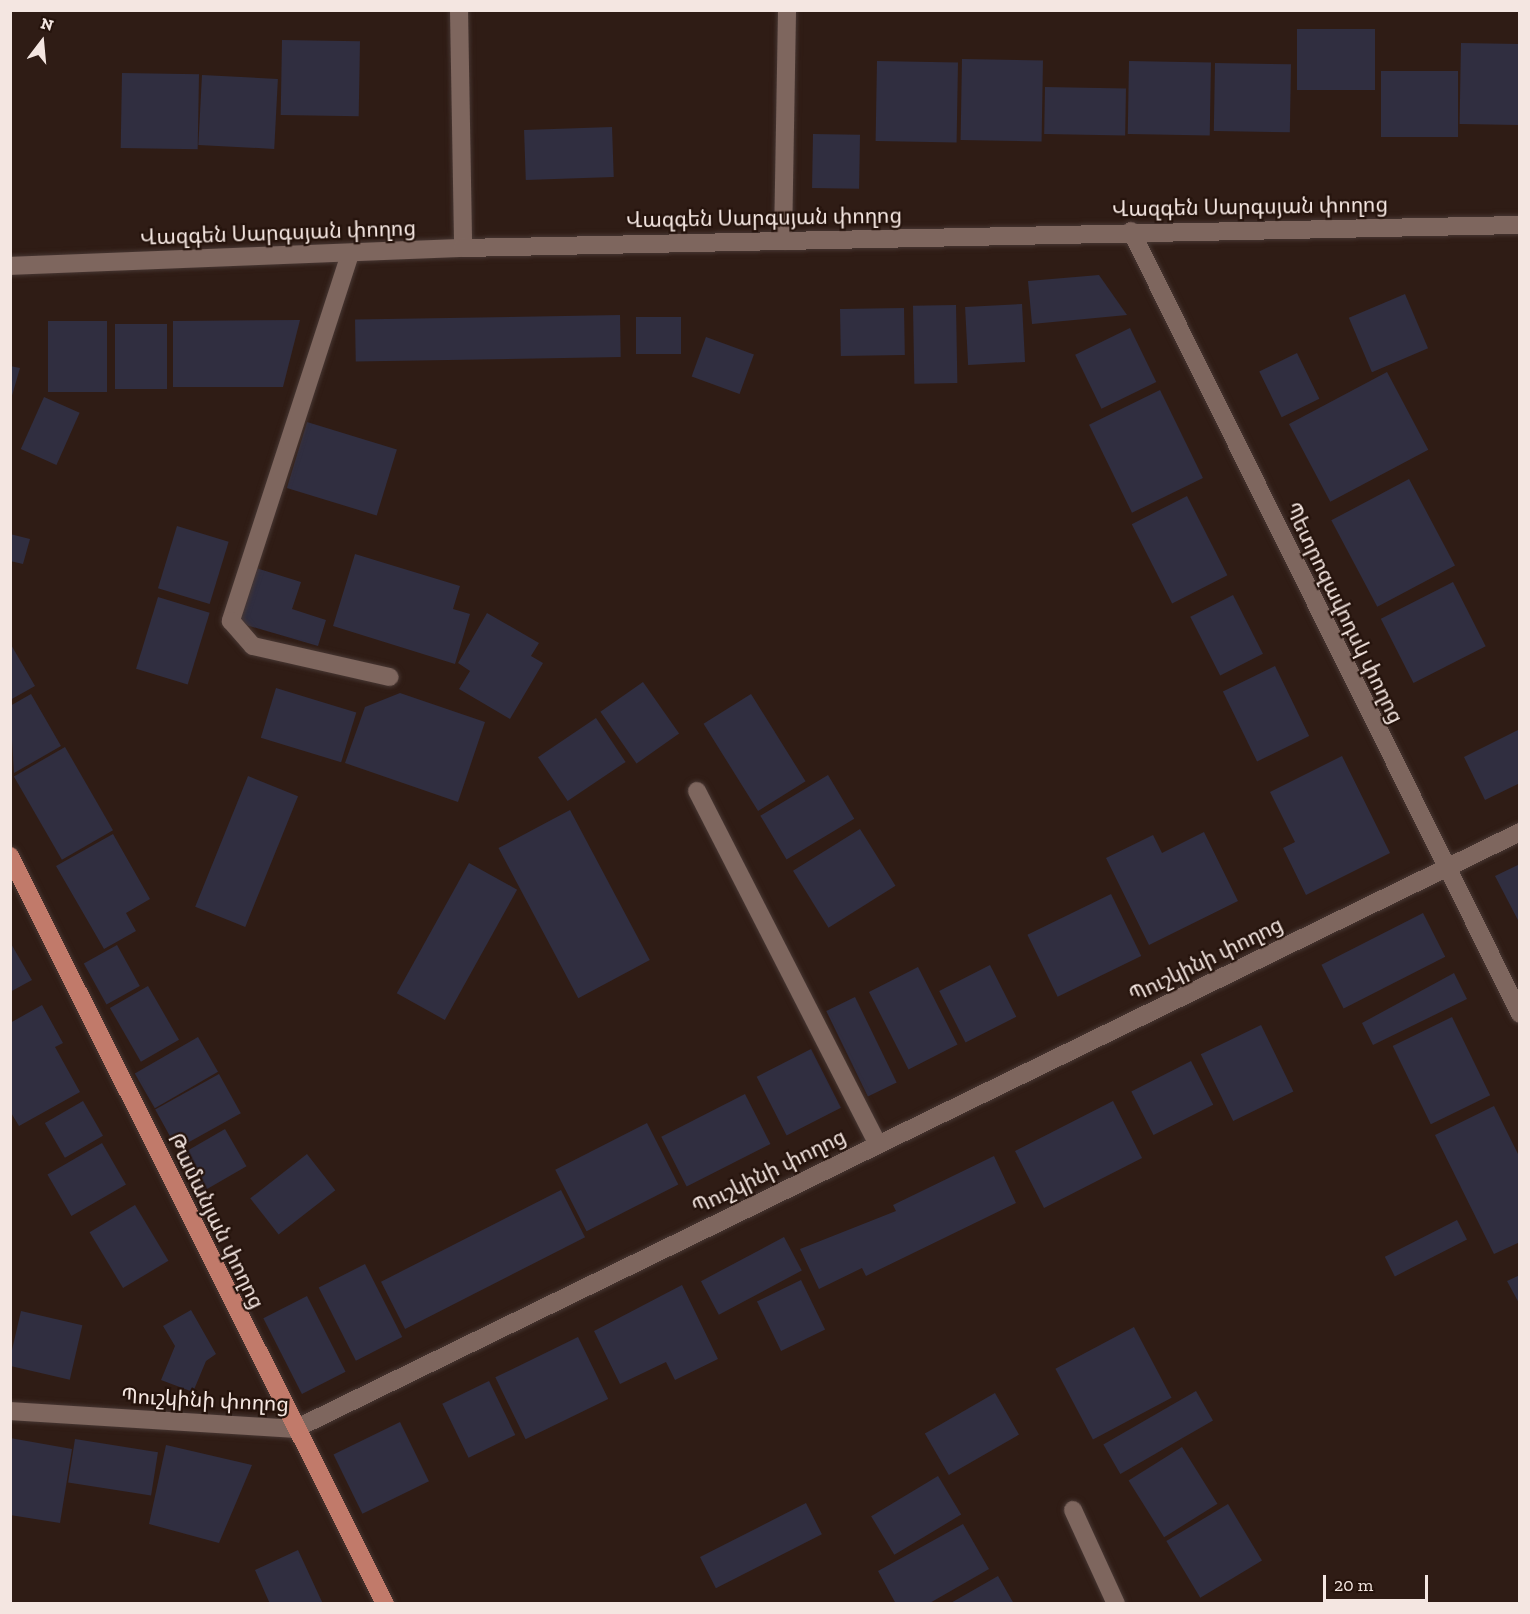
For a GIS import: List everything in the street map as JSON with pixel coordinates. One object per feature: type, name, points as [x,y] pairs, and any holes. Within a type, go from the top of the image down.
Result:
[{"type":"main road","name":"Թամանյան փողոց","points":[[10,856],[295,1429],[385,1604]]},
{"type":"street","points":[[459,10],[463,248]]},
{"type":"street","points":[[783,241],[787,10]]},
{"type":"street","name":"Վազգեն Սարգսյան փողոց","points":[[10,266],[463,248],[1131,231],[1520,225]]},
{"type":"street","name":"Պետրոզավոդսկ փողոց","points":[[1131,231],[1444,869],[1520,1014]]},
{"type":"street","points":[[350,254],[231,621],[253,646],[390,677]]},
{"type":"street","points":[[697,791],[878,1144]]},
{"type":"street","name":"Պուշկինի փողոց","points":[[10,1411],[295,1429],[1520,832]]},
{"type":"street","points":[[1073,1510],[1116,1604]]},
{"type":"building","points":[[1297,29],[1375,29],[1375,90],[1297,90]]},
{"type":"building","points":[[282,40],[360,41],[359,116],[281,115]]},
{"type":"building","points":[[1461,43],[1520,44],[1519,125],[1460,124]]},
{"type":"building","points":[[962,59],[1043,60],[1042,141],[961,140]]},
{"type":"building","points":[[877,61],[958,62],[957,142],[876,141]]},
{"type":"building","points":[[1129,61],[1211,62],[1210,135],[1128,134]]},
{"type":"building","points":[[1215,63],[1291,64],[1290,132],[1214,131]]},
{"type":"building","points":[[1381,71],[1458,71],[1458,137],[1381,137]]},
{"type":"building","points":[[122,73],[199,74],[198,149],[121,148]]},
{"type":"building","points":[[202,75],[278,79],[274,149],[198,145]]},
{"type":"building","points":[[1045,87],[1126,88],[1125,135],[1044,134]]},
{"type":"building","points":[[612,127],[614,177],[526,180],[524,130]]},
{"type":"building","points":[[813,134],[860,135],[859,189],[812,188]]},
{"type":"building","points":[[1099,275],[1127,315],[1032,324],[1028,281]]},
{"type":"building","points":[[1405,294],[1428,348],[1372,372],[1349,318]]},
{"type":"building","points":[[1022,304],[1025,362],[968,365],[965,307]]},
{"type":"building","points":[[956,305],[957,383],[914,384],[913,306]]},
{"type":"building","points":[[904,308],[905,355],[841,356],[840,309]]},
{"type":"building","points":[[620,315],[621,357],[356,362],[355,320]]},
{"type":"building","points":[[636,317],[681,317],[681,354],[636,354]]},
{"type":"building","points":[[300,320],[283,387],[173,387],[173,321]]},
{"type":"building","points":[[48,321],[107,321],[107,392],[48,392]]},
{"type":"building","points":[[115,324],[167,324],[167,389],[115,389]]},
{"type":"building","points":[[1130,328],[1156,382],[1101,409],[1075,355]]},
{"type":"building","points":[[706,337],[754,354],[740,394],[692,376]]},
{"type":"building","points":[[1297,353],[1319,399],[1282,417],[1259,371]]},
{"type":"building","points":[[10,366],[20,368],[11,399],[10,399]]},
{"type":"building","points":[[1387,372],[1428,450],[1330,502],[1289,424]]},
{"type":"building","points":[[1160,390],[1203,478],[1132,513],[1089,425]]},
{"type":"building","points":[[44,397],[80,413],[56,465],[21,449]]},
{"type":"building","points":[[307,422],[397,449],[377,515],[287,488]]},
{"type":"building","points":[[1409,479],[1455,566],[1377,607],[1331,520]]},
{"type":"building","points":[[1187,496],[1227,575],[1172,603],[1132,524]]},
{"type":"building","points":[[177,526],[229,542],[210,604],[158,588]]},
{"type":"building","points":[[10,534],[30,539],[23,564],[10,561]]},
{"type":"building","points":[[355,554],[460,586],[453,609],[470,614],[455,664],[333,626]]},
{"type":"building","points":[[256,568],[301,582],[292,609],[326,620],[318,646],[239,623]]},
{"type":"building","points":[[1453,582],[1486,646],[1414,683],[1381,619]]},
{"type":"building","points":[[1233,595],[1263,654],[1220,676],[1190,617]]},
{"type":"building","points":[[158,597],[210,613],[188,685],[136,669]]},
{"type":"building","points":[[487,613],[539,643],[531,656],[543,663],[510,719],[459,689],[470,671],[458,663]]},
{"type":"building","points":[[10,643],[35,686],[10,700]]},
{"type":"building","points":[[1275,666],[1309,736],[1257,762],[1223,691]]},
{"type":"building","points":[[643,682],[679,734],[637,763],[600,712]]},
{"type":"building","points":[[276,688],[356,713],[341,762],[261,738]]},
{"type":"building","points":[[400,693],[485,722],[458,802],[345,763],[365,707]]},
{"type":"building","points":[[31,694],[61,746],[14,773],[10,706]]},
{"type":"building","points":[[751,694],[806,781],[758,811],[704,724]]},
{"type":"building","points":[[596,718],[626,762],[568,801],[538,757]]},
{"type":"building","points":[[1520,729],[1520,783],[1485,800],[1464,757]]},
{"type":"building","points":[[65,747],[113,830],[62,860],[14,776]]},
{"type":"building","points":[[1342,756],[1390,853],[1306,895],[1283,848],[1295,842],[1270,792]]},
{"type":"building","points":[[828,775],[854,819],[787,859],[760,816]]},
{"type":"building","points":[[248,776],[298,796],[245,927],[195,907]]},
{"type":"building","points":[[570,810],[650,960],[578,998],[498,848]]},
{"type":"building","points":[[860,829],[896,886],[829,928],[793,871]]},
{"type":"building","points":[[1204,832],[1238,901],[1149,945],[1106,858],[1153,835],[1162,853]]},
{"type":"building","points":[[113,834],[150,899],[126,913],[136,931],[104,949],[56,866]]},
{"type":"building","points":[[469,863],[517,890],[445,1020],[397,993]]},
{"type":"building","points":[[1520,864],[1520,924],[1495,876]]},
{"type":"building","points":[[1111,894],[1141,956],[1058,997],[1027,935]]},
{"type":"building","points":[[1423,913],[1445,957],[1344,1008],[1321,965]]},
{"type":"building","points":[[10,942],[32,980],[10,992]]},
{"type":"building","points":[[117,945],[140,986],[107,1005],[84,963]]},
{"type":"building","points":[[990,965],[1016,1017],[966,1043],[939,991]]},
{"type":"building","points":[[918,967],[957,1045],[908,1069],[869,992]]},
{"type":"building","points":[[1454,973],[1467,999],[1373,1045],[1362,1023]]},
{"type":"building","points":[[148,986],[179,1040],[141,1062],[110,1008]]},
{"type":"building","points":[[855,997],[897,1082],[868,1096],[826,1011]]},
{"type":"building","points":[[42,1005],[63,1043],[55,1047],[80,1092],[19,1126],[10,1111],[10,1023]]},
{"type":"building","points":[[1452,1017],[1490,1095],[1431,1124],[1393,1046]]},
{"type":"building","points":[[1261,1025],[1293,1092],[1233,1121],[1201,1054]]},
{"type":"building","points":[[198,1037],[218,1072],[155,1108],[135,1074]]},
{"type":"building","points":[[811,1049],[841,1108],[787,1135],[757,1077]]},
{"type":"building","points":[[1191,1061],[1213,1105],[1154,1135],[1131,1091]]},
{"type":"building","points":[[219,1074],[241,1113],[177,1149],[155,1109]]},
{"type":"building","points":[[745,1094],[770,1144],[687,1187],[661,1137]]},
{"type":"building","points":[[83,1101],[103,1136],[65,1158],[45,1123]]},
{"type":"building","points":[[1113,1101],[1142,1158],[1044,1208],[1015,1151]]},
{"type":"building","points":[[1494,1106],[1520,1158],[1520,1242],[1494,1254],[1435,1135]]},
{"type":"building","points":[[647,1123],[678,1184],[587,1231],[555,1170]]},
{"type":"building","points":[[225,1129],[246,1166],[201,1192],[180,1155]]},
{"type":"building","points":[[102,1143],[126,1185],[71,1216],[47,1174]]},
{"type":"building","points":[[307,1154],[335,1190],[279,1235],[250,1198]]},
{"type":"building","points":[[994,1156],[1016,1203],[866,1276],[862,1268],[819,1289],[800,1249],[896,1211],[893,1205]]},
{"type":"building","points":[[561,1190],[585,1237],[405,1329],[381,1282]]},
{"type":"building","points":[[135,1205],[168,1261],[123,1288],[90,1232]]},
{"type":"building","points":[[1457,1220],[1467,1240],[1395,1276],[1385,1257]]},
{"type":"building","points":[[784,1237],[802,1271],[719,1315],[701,1281]]},
{"type":"building","points":[[365,1264],[402,1337],[356,1361],[319,1288]]},
{"type":"building","points":[[1520,1275],[1520,1305],[1507,1281]]},
{"type":"building","points":[[801,1280],[825,1329],[781,1351],[757,1301]]},
{"type":"building","points":[[682,1285],[718,1359],[675,1380],[666,1362],[620,1384],[594,1331]]},
{"type":"building","points":[[307,1296],[346,1372],[302,1394],[263,1318]]},
{"type":"building","points":[[191,1310],[216,1354],[206,1361],[193,1392],[161,1380],[175,1346],[163,1326]]},
{"type":"building","points":[[21,1311],[82,1325],[70,1380],[10,1366]]},
{"type":"building","points":[[1134,1327],[1172,1398],[1093,1439],[1055,1369]]},
{"type":"building","points":[[578,1337],[608,1399],[526,1439],[495,1377]]},
{"type":"building","points":[[489,1381],[515,1435],[469,1458],[442,1404]]},
{"type":"building","points":[[1196,1391],[1213,1420],[1120,1474],[1103,1444]]},
{"type":"building","points":[[995,1393],[1019,1435],[949,1475],[925,1434]]},
{"type":"building","points":[[400,1422],[429,1481],[362,1514],[333,1454]]},
{"type":"building","points":[[10,1438],[72,1449],[60,1523],[10,1515]]},
{"type":"building","points":[[75,1439],[158,1452],[151,1496],[68,1482]]},
{"type":"building","points":[[166,1445],[252,1465],[219,1543],[149,1524]]},
{"type":"building","points":[[1182,1447],[1218,1504],[1164,1537],[1129,1480]]},
{"type":"building","points":[[938,1476],[961,1515],[894,1555],[871,1516]]},
{"type":"building","points":[[806,1503],[822,1534],[716,1588],[700,1557]]},
{"type":"building","points":[[1228,1504],[1262,1561],[1200,1598],[1166,1541]]},
{"type":"building","points":[[963,1524],[989,1569],[928,1604],[896,1604],[878,1571]]},
{"type":"building","points":[[298,1550],[323,1604],[270,1604],[255,1570]]},
{"type":"building","points":[[998,1576],[1014,1604],[949,1604]]}]
